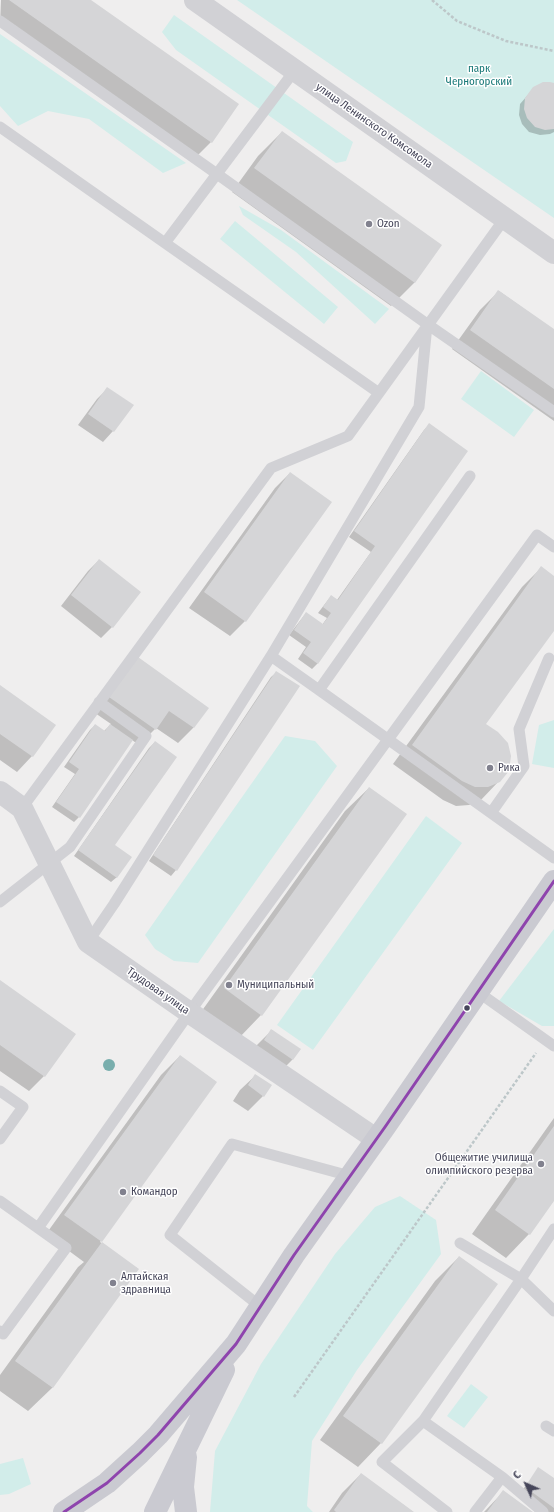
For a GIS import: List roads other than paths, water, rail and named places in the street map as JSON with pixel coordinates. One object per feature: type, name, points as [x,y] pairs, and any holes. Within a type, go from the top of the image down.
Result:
[{"type":"main road","points":[[64,1512],[107,1483],[140,1453],[158,1435],[236,1344],[294,1255],[478,992],[554,880]]},
{"type":"main road","points":[[155,1512],[236,1344]]},
{"type":"main road","points":[[186,1512],[183,1487],[187,1445]]},
{"type":"street","name":"улица Ленинского Комсомола","points":[[195,0],[554,253]]},
{"type":"street","name":"Трудовая улица","points":[[0,792],[22,808],[88,942],[376,1139]]},
{"type":"lane","points":[[0,22],[554,412]]},
{"type":"lane","points":[[165,243],[295,70]]},
{"type":"lane","points":[[0,126],[379,393]]},
{"type":"lane","points":[[22,808],[271,468],[348,436],[427,324],[505,218]]},
{"type":"lane","points":[[88,942],[114,904],[271,656],[418,407],[427,324]]},
{"type":"lane","points":[[319,690],[470,476]]},
{"type":"lane","points":[[38,1228],[190,1013],[537,535],[554,547]]},
{"type":"lane","points":[[271,656],[554,858]]},
{"type":"lane","points":[[491,813],[524,766],[519,729],[549,658]]},
{"type":"lane","points":[[0,902],[70,848],[146,736],[99,702]]},
{"type":"lane","points":[[478,992],[550,1043]]},
{"type":"lane","points":[[0,1091],[23,1107],[0,1139]]},
{"type":"lane","points":[[261,1307],[170,1235],[232,1144],[350,1176]]},
{"type":"lane","points":[[0,1201],[66,1248],[3,1334],[0,1331]]},
{"type":"lane","points":[[447,1512],[382,1462],[423,1421],[554,1229]]},
{"type":"lane","points":[[460,1243],[521,1279],[554,1311]]},
{"type":"lane","points":[[423,1421],[502,1477],[543,1512]]},
{"type":"lane","points":[[475,1512],[502,1477]]},
{"type":"place","name":"Ozon","points":[[369,224]]},
{"type":"place","name":"Рика","points":[[490,768]]},
{"type":"place","name":"Муниципальный","points":[[229,985]]},
{"type":"place","name":"Общежитие училища олимпийского резерва","points":[[541,1164]]},
{"type":"place","name":"Командор","points":[[123,1192]]},
{"type":"place","name":"Алтайская здравница","points":[[113,1283]]},
{"type":"park label","name":"парк Черногорский","points":[[479,75]]}]
